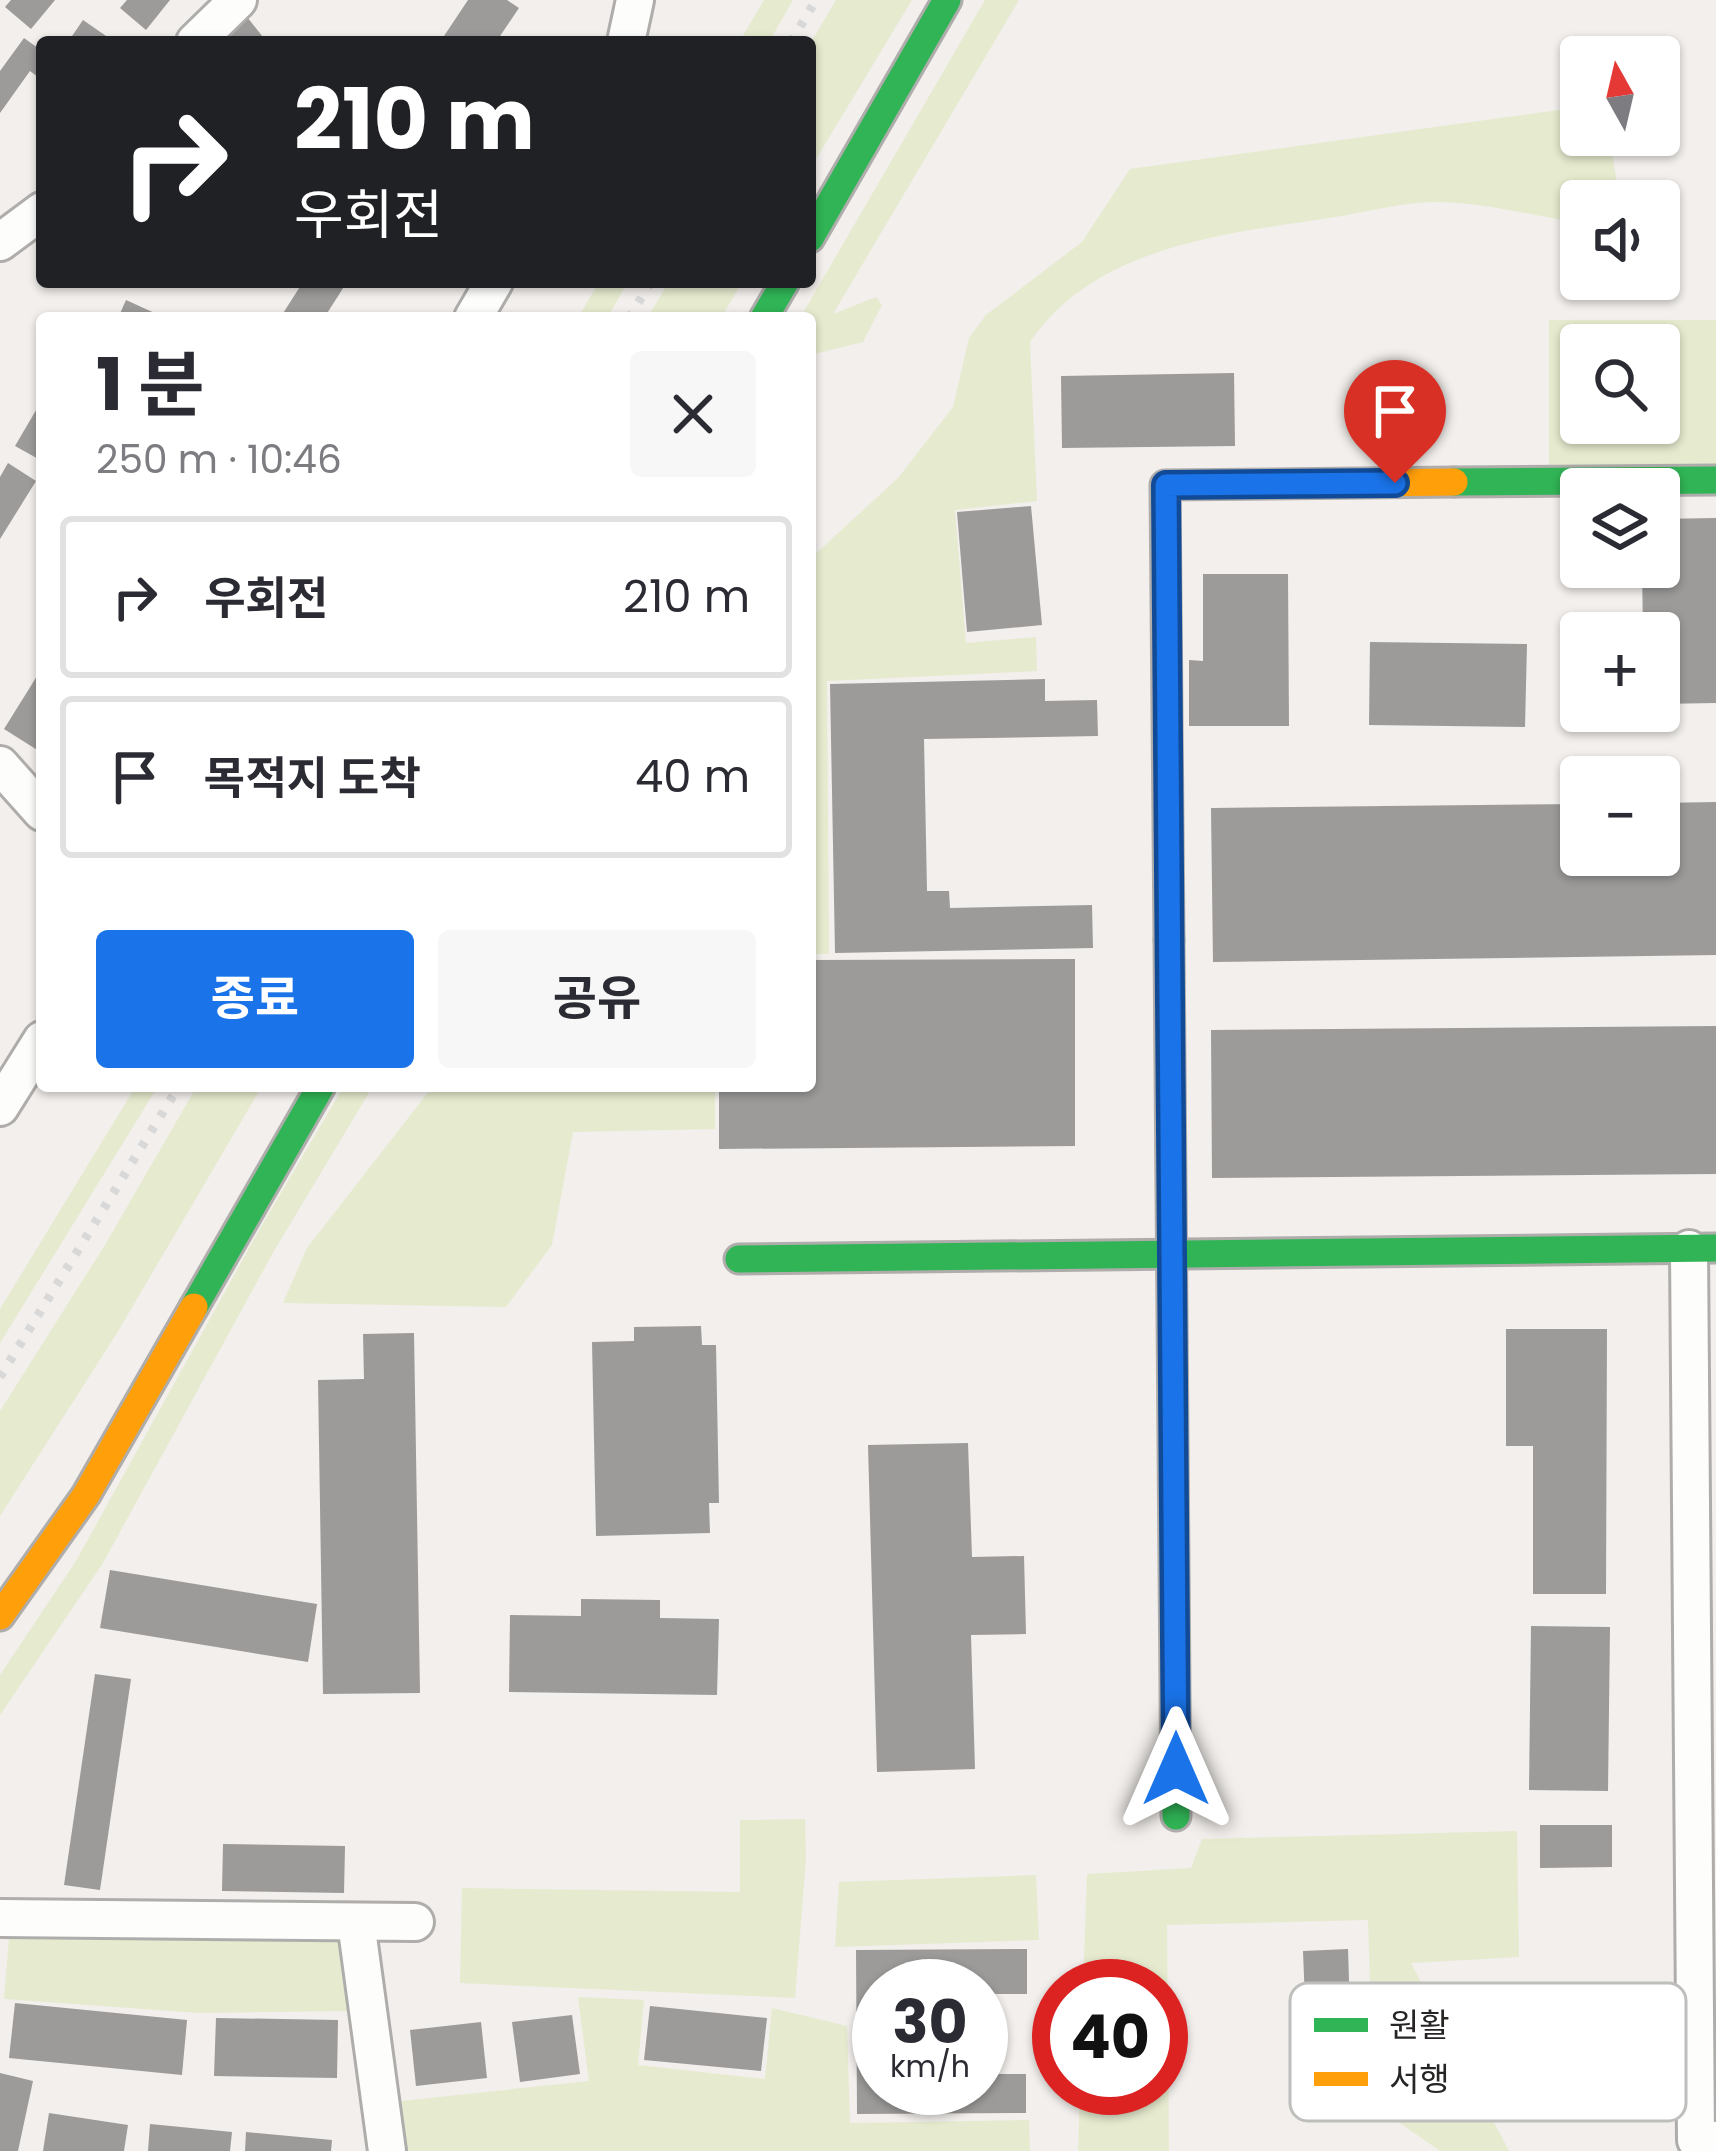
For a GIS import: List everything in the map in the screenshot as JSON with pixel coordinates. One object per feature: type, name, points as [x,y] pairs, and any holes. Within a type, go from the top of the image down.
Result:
[{"type":"street","points":[[201,36],[238,0]]},
{"type":"street","points":[[627,36],[635,0]]},
{"type":"street","points":[[816,228],[947,0]]},
{"type":"street","points":[[0,242],[36,215]]},
{"type":"street","points":[[1176,1816],[1166,485],[1716,480]]},
{"type":"street","points":[[0,765],[36,805]]},
{"type":"street","points":[[0,1107],[36,1050]]},
{"type":"street","points":[[0,1616],[86,1495],[319,1092]]},
{"type":"street","points":[[739,1259],[1702,1249],[1696,2140],[1716,2140]]},
{"type":"street","points":[[0,1918],[415,1922]]},
{"type":"street","points":[[356,1922],[387,2151]]},
{"type":"green space","points":[[764,0],[793,0],[772,36],[743,36]]},
{"type":"green space","points":[[836,0],[912,0],[816,159],[816,36]]},
{"type":"green space","points":[[985,0],[1019,0],[833,314],[876,297],[882,305],[863,342],[816,354],[816,312],[803,312]]},
{"type":"green space","points":[[1560,110],[1560,156],[1612,156],[1616,180],[1560,180],[1560,219],[1435,202],[1209,238],[1128,264],[1058,309],[1030,342],[1037,501],[955,510],[966,643],[1036,637],[1037,671],[827,681],[829,954],[816,954],[816,553],[898,478],[953,407],[969,338],[986,315],[1082,242],[1130,169]]},
{"type":"green space","points":[[596,288],[624,288],[610,312],[582,312]]},
{"type":"green space","points":[[665,288],[738,288],[724,312],[651,312]]},
{"type":"green space","points":[[1549,320],[1716,320],[1716,468],[1549,471]]},
{"type":"green space","points":[[132,1092],[154,1092],[0,1343],[0,1309]]},
{"type":"green space","points":[[194,1092],[258,1092],[117,1333],[0,1516],[0,1411],[105,1245]]},
{"type":"green space","points":[[340,1092],[369,1092],[274,1251],[103,1563],[0,1715],[0,1675],[76,1561]]},
{"type":"green space","points":[[428,1092],[715,1092],[715,1129],[573,1132],[552,1245],[506,1307],[283,1303],[307,1248]]},
{"type":"green space","points":[[805,1819],[795,1998],[460,1983],[462,1888],[740,1892],[740,1820]]},
{"type":"green space","points":[[1517,1831],[1519,1957],[1411,1963],[1421,1983],[1370,1983],[1368,1920],[1167,1925],[1167,1959],[1084,1959],[1087,1874],[1191,1868],[1202,1839]]},
{"type":"green space","points":[[1036,1875],[1039,1940],[835,1947],[839,1882]]},
{"type":"green space","points":[[9,1939],[347,1940],[352,2011],[199,2013],[4,1999]]},
{"type":"green space","points":[[578,1997],[644,2000],[638,2065],[765,2079],[772,2008],[847,2026],[850,2123],[1029,2120],[1030,2151],[402,2151],[401,2101],[589,2081]]},
{"type":"green space","points":[[1079,2115],[1169,2115],[1169,2151],[1078,2151]]},
{"type":"green space","points":[[1397,2121],[1493,2121],[1509,2151],[1440,2151]]},
{"type":"building","points":[[11,0],[55,0],[31,29],[5,7]]},
{"type":"building","points":[[127,0],[170,0],[146,30],[120,8]]},
{"type":"building","points":[[468,0],[507,0],[519,8],[500,36],[444,36]]},
{"type":"building","points":[[247,17],[262,36],[224,36]]},
{"type":"building","points":[[83,20],[106,36],[72,36]]},
{"type":"building","points":[[24,38],[36,47],[36,76],[30,71],[0,113],[0,71]]},
{"type":"building","points":[[299,288],[343,288],[328,312],[284,312]]},
{"type":"building","points":[[126,300],[152,312],[121,312]]},
{"type":"building","points":[[1234,373],[1235,446],[1062,448],[1061,376]]},
{"type":"building","points":[[36,410],[36,458],[15,446]]},
{"type":"building","points":[[8,463],[36,481],[0,539],[0,477]]},
{"type":"building","points":[[1031,506],[1042,625],[967,632],[957,512]]},
{"type":"building","points":[[1716,518],[1716,703],[1680,704],[1680,612],[1643,612],[1642,588],[1680,588],[1680,519]]},
{"type":"building","points":[[1203,574],[1288,574],[1289,726],[1189,726],[1189,660],[1203,661]]},
{"type":"building","points":[[1370,642],[1527,644],[1525,727],[1369,725]]},
{"type":"building","points":[[36,678],[36,749],[4,729]]},
{"type":"building","points":[[1045,679],[1045,701],[1097,700],[1098,736],[924,739],[927,891],[949,891],[950,908],[1092,905],[1093,948],[835,953],[830,684]]},
{"type":"building","points":[[1716,802],[1716,955],[1213,962],[1211,808],[1560,804],[1560,876],[1680,876],[1680,803]]},
{"type":"building","points":[[1075,959],[1075,1146],[719,1149],[719,1092],[816,1092],[816,960]]},
{"type":"building","points":[[1716,1026],[1716,1174],[1212,1178],[1211,1030]]},
{"type":"building","points":[[701,1326],[702,1345],[716,1345],[719,1503],[709,1503],[710,1533],[596,1536],[592,1342],[634,1341],[634,1327]]},
{"type":"building","points":[[1506,1329],[1607,1329],[1606,1594],[1533,1594],[1533,1446],[1506,1446]]},
{"type":"building","points":[[414,1333],[420,1693],[323,1694],[318,1380],[364,1379],[363,1334]]},
{"type":"building","points":[[968,1443],[972,1557],[1024,1556],[1026,1634],[971,1635],[975,1769],[877,1772],[868,1445]]},
{"type":"building","points":[[110,1570],[317,1604],[308,1662],[100,1628]]},
{"type":"building","points":[[581,1599],[660,1600],[660,1618],[719,1619],[717,1695],[509,1692],[510,1615],[581,1616]]},
{"type":"building","points":[[1531,1626],[1610,1627],[1608,1791],[1529,1790]]},
{"type":"building","points":[[95,1674],[131,1679],[100,1890],[64,1885]]},
{"type":"building","points":[[1540,1825],[1612,1825],[1612,1867],[1540,1868]]},
{"type":"building","points":[[223,1844],[345,1846],[344,1893],[222,1891]]},
{"type":"building","points":[[1027,1949],[1027,1994],[1008,1994],[1008,1959],[856,1959],[856,1950]]},
{"type":"building","points":[[1348,1949],[1349,1983],[1304,1983],[1303,1951]]},
{"type":"building","points":[[15,2003],[187,2020],[182,2075],[9,2058]]},
{"type":"building","points":[[650,2006],[767,2018],[761,2071],[644,2060]]},
{"type":"building","points":[[572,2015],[580,2074],[520,2082],[512,2022]]},
{"type":"building","points":[[216,2018],[338,2020],[337,2078],[214,2076]]},
{"type":"building","points":[[481,2022],[487,2078],[416,2086],[410,2030]]},
{"type":"building","points":[[0,2073],[33,2081],[18,2151],[0,2151]]},
{"type":"building","points":[[1008,2074],[1026,2074],[1026,2113],[1008,2113]]},
{"type":"building","points":[[49,2113],[128,2125],[124,2151],[43,2151]]},
{"type":"building","points":[[150,2124],[232,2132],[230,2151],[148,2151]]},
{"type":"building","points":[[246,2132],[332,2140],[331,2151],[245,2151]]},
{"type":"railway","points":[[795,36],[816,0]]},
{"type":"railway","points":[[633,312],[647,288]]},
{"type":"railway","points":[[0,1377],[175,1092]]},
{"type":"traffic: fast","points":[[816,228],[947,0]]},
{"type":"traffic: fast","points":[[768,312],[782,288]]},
{"type":"traffic: fast","points":[[1454,482],[1716,480]]},
{"type":"traffic: fast","points":[[1169,940],[1176,1816]]},
{"type":"traffic: fast","points":[[194,1307],[318,1092]]},
{"type":"traffic: fast","points":[[739,1259],[1716,1248]]},
{"type":"traffic: slow","points":[[1169,940],[1165,485],[1454,482]]},
{"type":"traffic: slow","points":[[0,1616],[86,1495],[194,1307]]},
{"type":"route","points":[[1176,1769],[1166,485],[1395,483]]}]
